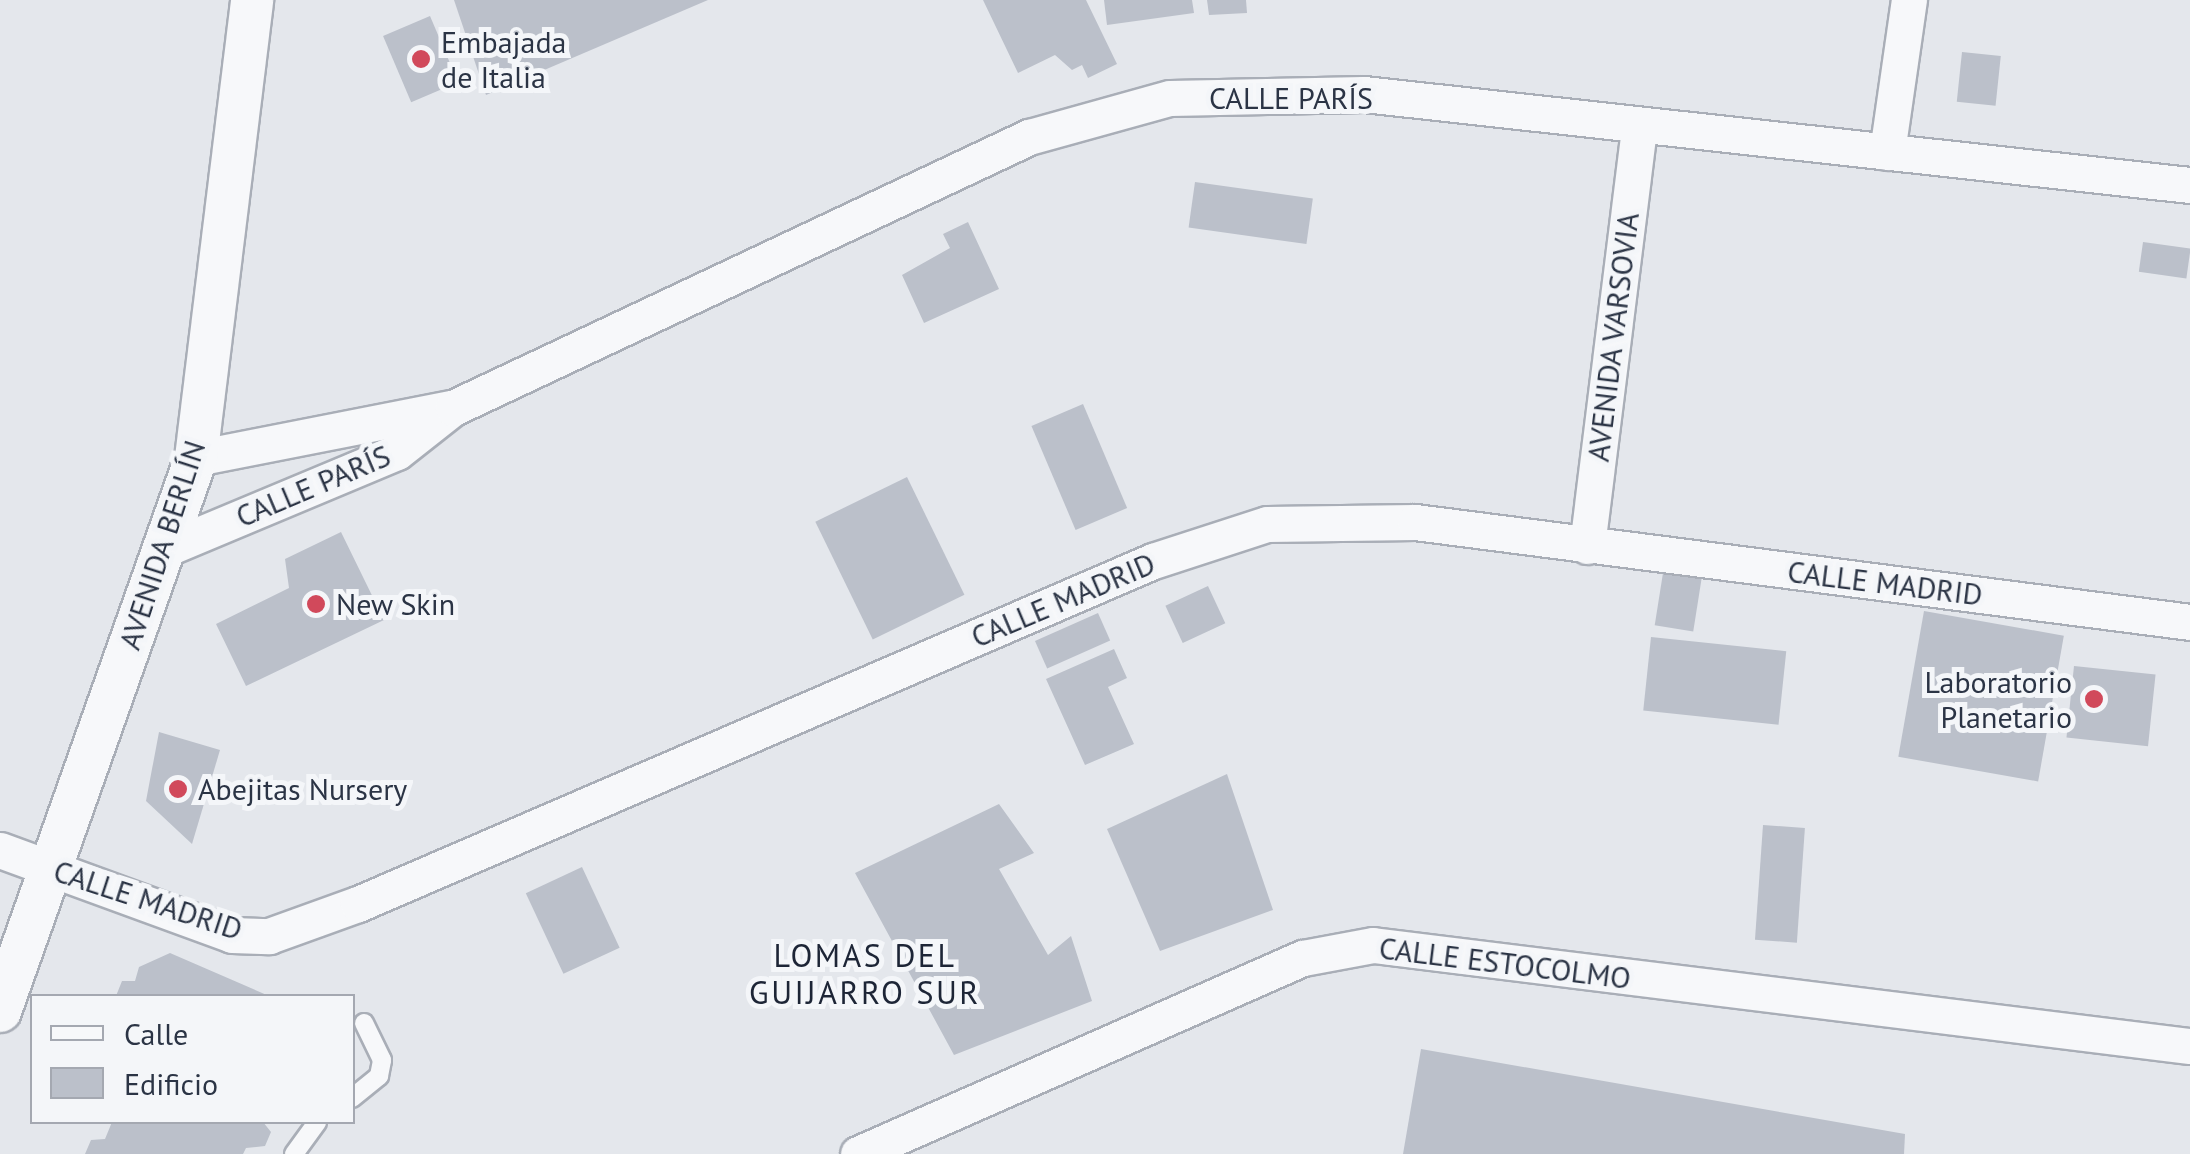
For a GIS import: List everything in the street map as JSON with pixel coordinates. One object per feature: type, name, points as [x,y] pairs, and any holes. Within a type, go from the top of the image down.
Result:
[{"type":"street","name":"AVENIDA BERLÍN","points":[[0,1011],[196,458],[252,0]]},
{"type":"street","points":[[1886,152],[1909,0]]},
{"type":"street","name":"CALLE PARÍS","points":[[165,549],[397,452],[453,408],[1029,137],[1170,98],[1364,94],[1639,130],[1886,152],[2190,186]]},
{"type":"street","name":"AVENIDA VARSOVIA","points":[[1588,546],[1639,130]]},
{"type":"street","name":"CALLE PARÍS","points":[[196,458],[453,408]]},
{"type":"street","name":"CALLE MADRID","points":[[0,850],[232,935],[269,936],[358,904],[1153,560],[1267,524],[1416,522],[2190,622]]},
{"type":"street","name":"CALLE ESTOCOLMO","points":[[858,1154],[1303,958],[1373,945],[2190,1046]]},
{"type":"lane","points":[[355,1096],[379,1076],[382,1060],[364,1023]]},
{"type":"lane","points":[[294,1154],[316,1124]]},
{"type":"building","points":[[454,0],[708,0],[486,95]]},
{"type":"building","points":[[983,0],[1086,0],[1117,64],[1088,78],[1082,65],[1072,70],[1055,55],[1018,73]]},
{"type":"building","points":[[1104,0],[1192,0],[1194,13],[1107,25]]},
{"type":"building","points":[[1207,0],[1246,0],[1247,13],[1209,15]]},
{"type":"building","name":"Embajada de Italia","points":[[430,16],[458,82],[411,102],[383,36]]},
{"type":"building","points":[[1962,52],[2001,56],[1996,106],[1957,102]]},
{"type":"building","points":[[1195,182],[1313,199],[1306,244],[1189,228]]},
{"type":"building","points":[[968,222],[999,289],[924,323],[902,275],[950,248],[943,234]]},
{"type":"building","points":[[2143,242],[2190,249],[2186,278],[2139,272]]},
{"type":"building","points":[[1083,404],[1127,508],[1076,530],[1031,426]]},
{"type":"building","points":[[907,477],[964,595],[873,639],[815,522]]},
{"type":"building","name":"New Skin","points":[[341,532],[384,620],[246,686],[216,624],[289,588],[285,559]]},
{"type":"building","points":[[1663,573],[1702,579],[1693,631],[1655,625]]},
{"type":"building","points":[[1208,586],[1225,623],[1183,643],[1165,606]]},
{"type":"building","points":[[1924,611],[2064,636],[2038,781],[1898,757]]},
{"type":"building","points":[[1098,613],[1110,640],[1047,668],[1035,641]]},
{"type":"building","points":[[1651,637],[1786,651],[1779,725],[1643,711]]},
{"type":"building","points":[[1114,649],[1127,678],[1108,687],[1134,744],[1085,765],[1046,679]]},
{"type":"building","name":"Laboratorio Planetario","points":[[2074,666],[2156,675],[2148,746],[2066,738]]},
{"type":"building","name":"Abejitas Nursery","points":[[159,732],[220,750],[192,844],[146,801]]},
{"type":"building","points":[[1227,774],[1273,910],[1160,951],[1107,829]]},
{"type":"building","points":[[999,804],[1034,853],[999,869],[1048,955],[1071,936],[1092,1001],[954,1055],[855,873]]},
{"type":"building","points":[[1763,825],[1805,828],[1797,943],[1755,940]]},
{"type":"building","points":[[582,867],[620,948],[563,974],[526,893]]},
{"type":"building","points":[[170,953],[264,994],[117,994],[122,981],[135,981],[139,967]]},
{"type":"building","points":[[1421,1049],[1905,1134],[1904,1154],[1403,1154]]},
{"type":"building","points":[[111,1124],[265,1124],[271,1132],[265,1146],[246,1148],[243,1154],[85,1154],[91,1140],[105,1139]]},
{"type":"place","name":"Embajada de Italia","points":[[421,59]]},
{"type":"place","name":"New Skin","points":[[316,604]]},
{"type":"place","name":"Laboratorio Planetario","points":[[2094,699]]},
{"type":"place","name":"Abejitas Nursery","points":[[178,789]]},
{"type":"district","name":"LOMAS DEL GUIJARRO SUR","points":[[865,974]]}]
